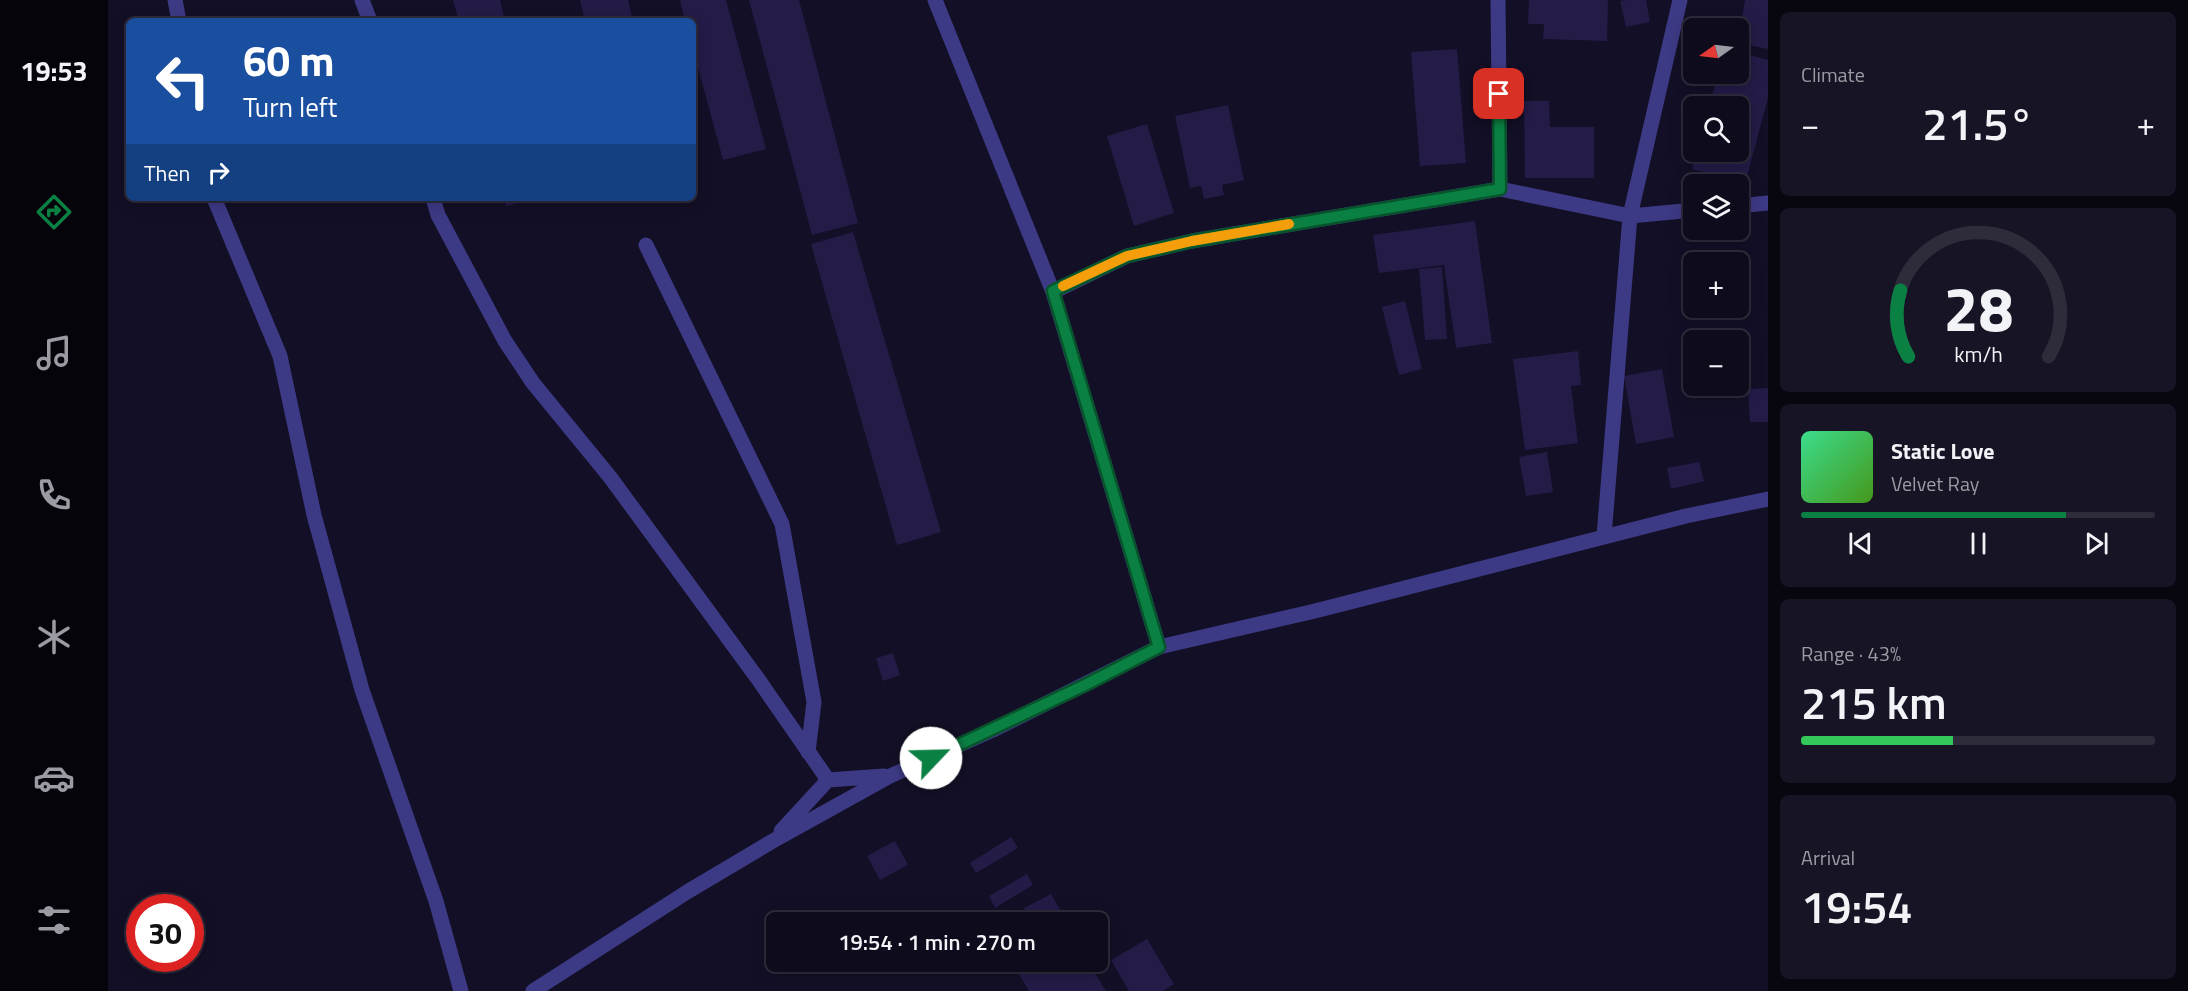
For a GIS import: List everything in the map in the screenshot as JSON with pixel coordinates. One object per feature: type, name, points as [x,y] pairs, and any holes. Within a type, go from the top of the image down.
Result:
[{"type":"street","points":[[175,0],[178,18]]},
{"type":"street","points":[[362,0],[369,18]]},
{"type":"street","points":[[935,0],[1053,291],[1159,647]]},
{"type":"street","points":[[1498,0],[1500,189]]},
{"type":"street","points":[[1604,536],[1630,216],[1680,0]]},
{"type":"street","points":[[1053,291],[1127,256],[1192,241],[1500,189],[1630,216],[1683,211]]},
{"type":"street","points":[[215,201],[280,356],[314,515],[362,690],[436,901],[461,991]]},
{"type":"street","points":[[434,201],[438,215],[505,341],[533,383],[610,477],[758,679],[828,780]]},
{"type":"street","points":[[1749,205],[1768,203]]},
{"type":"street","points":[[646,245],[782,524],[814,702],[808,752]]},
{"type":"street","points":[[533,991],[687,892],[890,776],[993,730],[1159,647],[1315,611],[1686,516],[1768,499]]},
{"type":"street","points":[[771,842],[828,780],[890,776]]},
{"type":"building","points":[[453,0],[500,0],[504,18],[458,18]]},
{"type":"building","points":[[580,0],[628,0],[632,18],[584,18]]},
{"type":"building","points":[[680,0],[726,0],[766,149],[723,160],[696,60],[696,18],[684,18]]},
{"type":"building","points":[[749,0],[799,0],[858,223],[812,235]]},
{"type":"building","points":[[1529,0],[1608,0],[1607,41],[1543,39],[1544,24],[1528,24]]},
{"type":"building","points":[[1646,0],[1650,22],[1626,27],[1620,1]]},
{"type":"building","points":[[1745,0],[1768,0],[1768,49],[1749,45],[1749,18],[1742,18]]},
{"type":"building","points":[[1457,49],[1466,163],[1420,166],[1411,52]]},
{"type":"building","points":[[1749,55],[1768,60],[1768,98],[1748,174],[1710,174],[1692,169],[1694,162],[1749,162],[1749,96],[1712,96],[1715,84],[1749,84]]},
{"type":"building","points":[[1524,101],[1549,101],[1550,127],[1594,127],[1594,178],[1525,178]]},
{"type":"building","points":[[1228,105],[1244,180],[1222,185],[1224,195],[1204,199],[1201,186],[1190,188],[1175,116]]},
{"type":"building","points":[[1147,124],[1174,213],[1134,226],[1107,136]]},
{"type":"building","points":[[505,201],[526,201],[506,206]]},
{"type":"building","points":[[1475,221],[1492,343],[1456,348],[1444,265],[1379,273],[1373,235]]},
{"type":"building","points":[[853,232],[941,532],[897,545],[811,244]]},
{"type":"building","points":[[1442,267],[1447,339],[1425,340],[1419,269]]},
{"type":"building","points":[[1405,301],[1422,369],[1399,375],[1382,307]]},
{"type":"building","points":[[1578,351],[1581,385],[1571,386],[1578,443],[1525,450],[1513,359]]},
{"type":"building","points":[[1662,369],[1674,437],[1636,444],[1624,376]]},
{"type":"building","points":[[1768,388],[1768,422],[1750,422],[1749,389]]},
{"type":"building","points":[[1547,452],[1553,492],[1526,496],[1519,457]]},
{"type":"building","points":[[1699,462],[1704,481],[1671,489],[1667,468]]},
{"type":"building","points":[[893,653],[900,675],[883,681],[876,658]]},
{"type":"building","points":[[1011,837],[1018,848],[976,873],[970,863]]},
{"type":"building","points":[[895,841],[908,865],[880,880],[867,856]]},
{"type":"building","points":[[1027,874],[1033,885],[995,908],[989,896]]},
{"type":"building","points":[[1051,894],[1061,912],[1026,912],[1024,908]]},
{"type":"building","points":[[1147,939],[1174,984],[1163,991],[1129,991],[1111,960]]},
{"type":"building","points":[[1018,972],[1094,972],[1106,991],[1029,991]]},
{"type":"slow traffic","points":[[1063,286],[1127,256],[1192,241],[1289,224]]},
{"type":"route","points":[[931,758],[993,730],[1159,647],[1053,291],[1127,256],[1192,241],[1500,189],[1499,94]]}]
